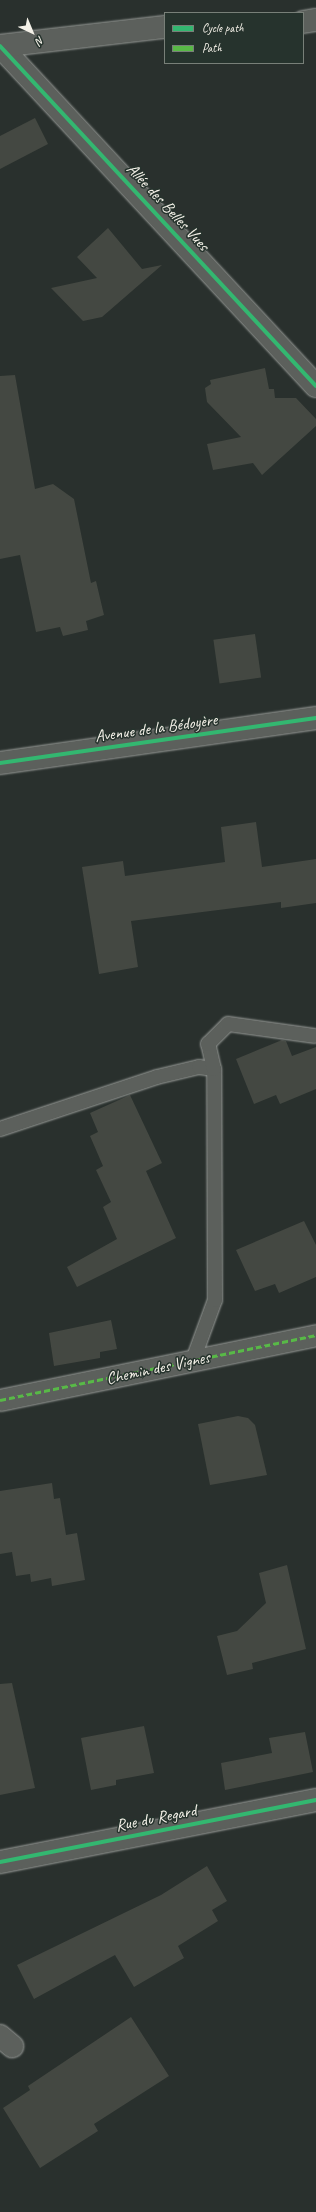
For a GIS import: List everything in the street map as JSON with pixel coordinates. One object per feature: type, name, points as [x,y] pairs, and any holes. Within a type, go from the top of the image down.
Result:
[{"type":"street","points":[[304,22],[316,20]]},
{"type":"street","points":[[0,46],[164,27]]},
{"type":"street","name":"Allée des Belles Vues","points":[[0,46],[316,386]]},
{"type":"street","name":"Avenue de la Bédoyère","points":[[0,763],[316,718]]},
{"type":"street","name":"Chemin des Vignes","points":[[0,1400],[316,1335]]},
{"type":"street","name":"Rue du Regard","points":[[0,1862],[316,1800]]},
{"type":"lane","points":[[193,1360],[215,1300],[214,1069],[208,1044],[228,1024],[314,1036]]},
{"type":"lane","points":[[0,1129],[157,1077],[199,1068],[214,1069]]},
{"type":"building","points":[[35,118],[48,144],[0,169],[0,136]]},
{"type":"building","points":[[108,228],[142,269],[162,265],[102,317],[83,321],[51,288],[97,278],[77,257]]},
{"type":"building","points":[[265,368],[269,389],[274,389],[275,398],[296,398],[316,419],[316,426],[262,475],[253,463],[213,470],[207,444],[241,437],[207,402],[205,388],[211,384],[210,380]]},
{"type":"building","points":[[15,375],[35,489],[53,484],[74,499],[91,583],[96,581],[104,615],[86,621],[88,630],[63,636],[60,627],[36,632],[20,555],[0,559],[0,376]]},
{"type":"building","points":[[255,634],[261,678],[220,683],[213,640]]},
{"type":"building","points":[[256,822],[262,867],[316,859],[316,903],[281,908],[281,902],[131,921],[138,967],[99,974],[82,867],[123,861],[125,876],[225,862],[221,827]]},
{"type":"building","points":[[282,1040],[286,1041],[292,1056],[316,1047],[316,1089],[280,1104],[276,1095],[254,1104],[236,1059]]},
{"type":"building","points":[[130,1095],[162,1163],[146,1171],[176,1238],[77,1287],[67,1267],[117,1239],[103,1207],[111,1202],[96,1170],[103,1166],[90,1136],[98,1132],[90,1113]]},
{"type":"building","points":[[304,1221],[316,1245],[316,1277],[279,1293],[275,1284],[255,1291],[236,1250]]},
{"type":"building","points":[[111,1320],[117,1349],[100,1352],[100,1358],[54,1366],[49,1333]]},
{"type":"building","points":[[238,1416],[248,1418],[255,1425],[267,1475],[210,1485],[198,1424]]},
{"type":"building","points":[[52,1483],[54,1499],[60,1498],[66,1535],[77,1533],[85,1580],[52,1586],[51,1578],[31,1582],[30,1574],[16,1576],[12,1552],[0,1554],[0,1491]]},
{"type":"building","points":[[287,1565],[306,1649],[252,1663],[253,1669],[227,1675],[217,1636],[237,1631],[266,1603],[259,1573]]},
{"type":"building","points":[[12,1683],[35,1788],[0,1795],[0,1684]]},
{"type":"building","points":[[144,1726],[154,1773],[116,1780],[116,1785],[91,1790],[81,1738]]},
{"type":"building","points":[[305,1732],[313,1772],[225,1790],[221,1763],[272,1753],[269,1738]]},
{"type":"building","points":[[207,1866],[227,1901],[212,1910],[218,1921],[178,1946],[184,1958],[134,1987],[115,1955],[34,1999],[17,1965],[161,1895]]},
{"type":"building","points":[[131,2017],[169,2076],[94,2124],[98,2131],[40,2168],[3,2108],[30,2090],[28,2086]]},
{"type":"marked path","points":[[0,1400],[316,1335]]},
{"type":"cycle path","points":[[0,46],[316,386]]},
{"type":"cycle path","points":[[0,763],[316,718]]},
{"type":"cycle path","points":[[0,1862],[316,1800]]}]
